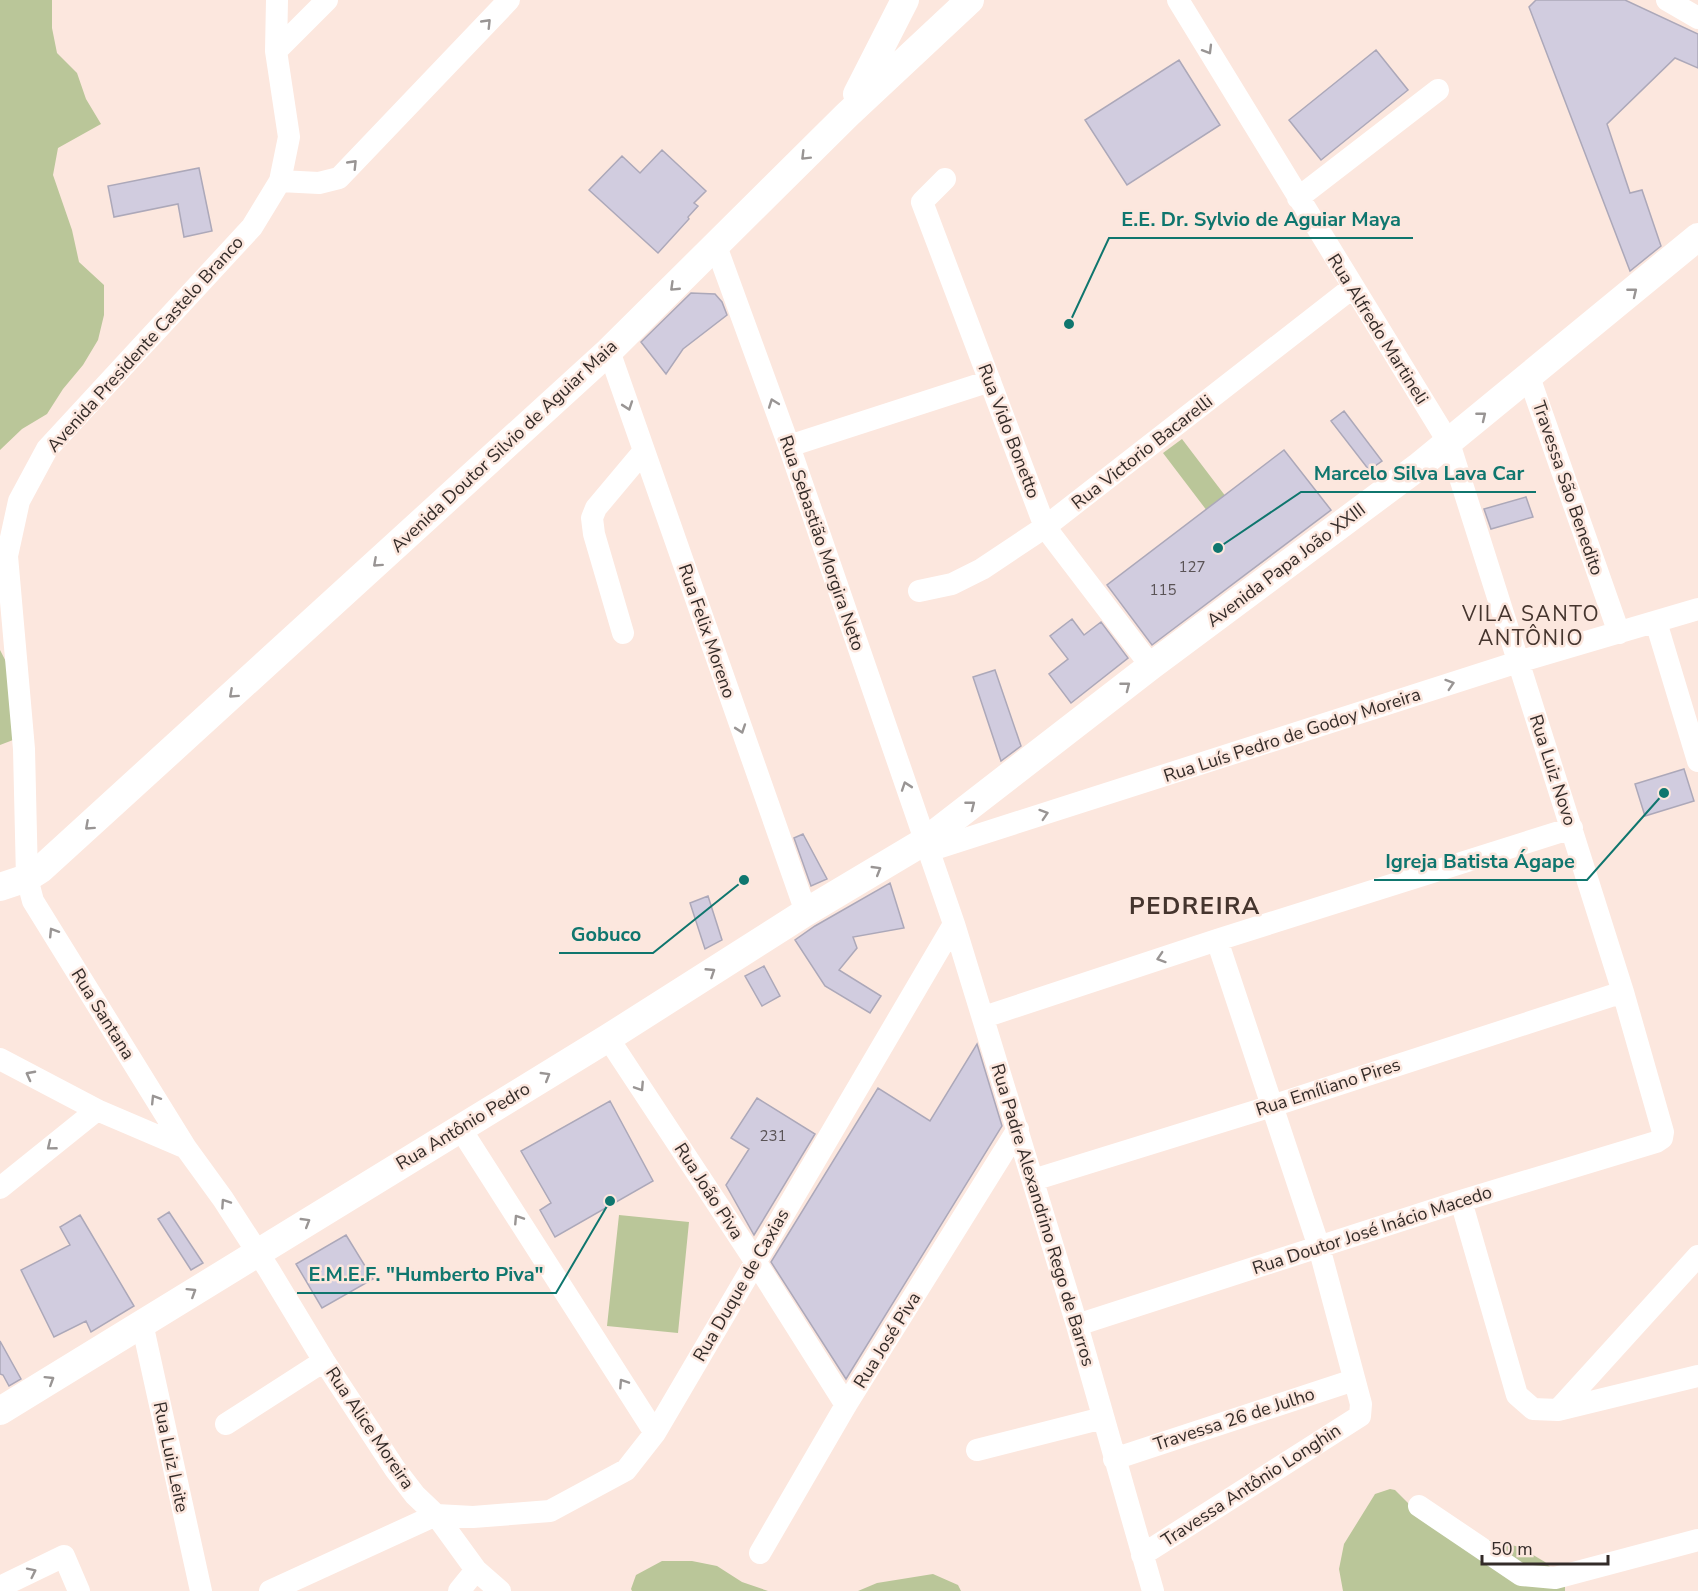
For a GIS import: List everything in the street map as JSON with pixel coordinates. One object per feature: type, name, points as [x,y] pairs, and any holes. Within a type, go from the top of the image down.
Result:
[{"type":"main road","points":[[847,115],[905,0]]},
{"type":"main road","name":"Avenida Doutor Silvio de Aguiar Maia","points":[[0,887],[27,878],[50,861],[609,351],[847,115],[970,0]]},
{"type":"main road","points":[[891,28],[914,51]]},
{"type":"main road","name":"Avenida Papa João XXIII","points":[[927,846],[1151,666],[1449,443],[1698,237]]},
{"type":"main road","name":"Rua Antônio Pedro","points":[[0,1411],[608,1038],[806,912],[927,846]]},
{"type":"street","name":"Avenida Presidente Castelo Branco","points":[[27,878],[24,748],[8,556],[19,501],[47,449],[252,227],[291,181],[289,137],[276,51],[277,0]]},
{"type":"street","points":[[276,51],[327,0]]},
{"type":"street","points":[[291,181],[319,183],[339,178],[508,0]]},
{"type":"street","name":"Rua Alfredo Martineli","points":[[1178,0],[1352,288],[1449,443]]},
{"type":"street","points":[[1666,0],[1698,18]]},
{"type":"street","points":[[1298,198],[1438,90]]},
{"type":"street","name":"Rua Vido Bonetto","points":[[945,179],[922,201],[1045,527],[1151,666]]},
{"type":"street","name":"Rua Sebastião Morgira Neto","points":[[716,246],[789,446],[927,846]]},
{"type":"street","name":"Rua Victorio Bacarelli","points":[[919,591],[952,584],[982,569],[1045,527],[1352,288]]},
{"type":"street","name":"Rua Felix Moreno","points":[[609,351],[806,912]]},
{"type":"street","name":"Travessa São Benedito","points":[[1529,377],[1620,633]]},
{"type":"street","points":[[789,446],[990,381]]},
{"type":"street","name":"Rua Luiz Novo","points":[[1449,443],[1623,992],[1663,1132]]},
{"type":"street","points":[[623,633],[594,534],[592,518],[596,508],[643,452]]},
{"type":"street","name":"Rua Luís Pedro de Godoy Moreira","points":[[927,846],[1518,662],[1698,609]]},
{"type":"street","points":[[1656,622],[1698,761]]},
{"type":"street","points":[[984,1017],[1217,940],[1572,828]]},
{"type":"street","name":"Rua Padre Alexandrino Rego de Barros","points":[[927,846],[984,1017],[1077,1325],[1153,1591]]},
{"type":"street","name":"Rua Santana","points":[[27,878],[33,901],[186,1149],[223,1199],[257,1252]]},
{"type":"street","name":"Rua Duque de Caxias","points":[[436,1515],[473,1517],[550,1511],[626,1470],[655,1432],[954,924]]},
{"type":"street","points":[[1217,940],[1319,1247],[1354,1380]]},
{"type":"street","name":"Rua Emíliano Pires","points":[[1033,1180],[1272,1106],[1623,992]]},
{"type":"street","name":"Rua João Piva","points":[[608,1038],[755,1261],[846,1405]]},
{"type":"street","points":[[0,1059],[97,1110],[186,1149]]},
{"type":"street","points":[[0,1188],[97,1110]]},
{"type":"street","points":[[460,1128],[655,1432]]},
{"type":"street","name":"Rua José Piva","points":[[760,1553],[846,1405],[1018,1130]]},
{"type":"street","name":"Rua Doutor José Inácio Macedo","points":[[1077,1325],[1656,1142],[1662,1138],[1663,1132]]},
{"type":"street","points":[[1461,1202],[1517,1395],[1533,1409],[1558,1410],[1698,1376]]},
{"type":"street","name":"Rua Alice Moreira","points":[[257,1252],[394,1469],[415,1495],[436,1515],[476,1570],[500,1591]]},
{"type":"street","points":[[1558,1410],[1698,1256]]},
{"type":"street","name":"Rua Luiz Leite","points":[[142,1323],[201,1591]]},
{"type":"street","points":[[226,1424],[324,1360]]},
{"type":"street","name":"Travessa Antônio Longhin","points":[[1142,1555],[1360,1416],[1361,1404],[1354,1380]]},
{"type":"street","name":"Travessa 26 de Julho","points":[[1114,1459],[1354,1380]]},
{"type":"street","points":[[977,1450],[1103,1418]]},
{"type":"street","points":[[1419,1506],[1521,1575],[1555,1578],[1698,1540]]},
{"type":"street","points":[[270,1591],[436,1515]]},
{"type":"street","points":[[0,1587],[64,1556],[79,1591]]},
{"type":"street","points":[[459,1591],[476,1570]]},
{"type":"green space","points":[[0,0],[52,0],[52,28],[57,53],[77,73],[86,99],[101,124],[58,148],[53,175],[72,230],[79,262],[104,285],[104,315],[98,340],[83,365],[63,389],[47,414],[22,429],[0,450]]},
{"type":"green space","points":[[1182,439],[1271,556],[1252,570],[1163,453]]},
{"type":"green space","points":[[0,650],[18,685],[13,740],[0,745]]},
{"type":"green space","points":[[619,1215],[689,1222],[678,1333],[607,1326]]},
{"type":"green space","points":[[1390,1489],[1395,1490],[1415,1510],[1470,1536],[1520,1547],[1545,1562],[1565,1582],[1565,1591],[1343,1591],[1339,1569],[1344,1544],[1375,1494]]},
{"type":"green space","points":[[662,1561],[692,1561],[717,1566],[742,1582],[768,1591],[632,1591],[636,1575]]},
{"type":"green space","points":[[933,1574],[958,1585],[961,1591],[858,1591],[877,1583]]},
{"type":"building","points":[[1536,0],[1625,0],[1698,34],[1698,68],[1675,58],[1607,124],[1630,193],[1642,190],[1661,246],[1630,271],[1529,7]]},
{"type":"building","points":[[1376,50],[1408,90],[1321,160],[1289,120]]},
{"type":"building","points":[[1179,60],[1220,125],[1127,185],[1085,120]]},
{"type":"building","points":[[662,150],[706,191],[694,203],[698,206],[688,217],[689,219],[658,253],[589,190],[622,156],[640,173]]},
{"type":"building","points":[[199,168],[212,231],[184,237],[178,204],[114,217],[108,186]]},
{"type":"building","points":[[691,293],[715,294],[722,302],[727,315],[683,349],[666,374],[641,342]]},
{"type":"building","points":[[1344,411],[1382,461],[1369,470],[1331,421]]},
{"type":"building","points":[[1284,450],[1331,510],[1152,645],[1107,585]]},
{"type":"building","points":[[1526,497],[1533,517],[1491,529],[1484,509]]},
{"type":"building","points":[[1072,619],[1084,635],[1101,622],[1128,658],[1071,703],[1049,674],[1068,659],[1050,636]]},
{"type":"building","points":[[995,670],[1021,746],[1001,761],[973,677]]},
{"type":"building","points":[[1684,769],[1694,801],[1645,816],[1635,784]]},
{"type":"building","points":[[803,834],[827,879],[811,886],[794,838]]},
{"type":"building","points":[[890,883],[904,928],[853,937],[857,948],[839,970],[881,996],[870,1013],[825,986],[795,940]]},
{"type":"building","points":[[708,896],[722,940],[705,949],[690,903]]},
{"type":"building","points":[[764,966],[780,996],[762,1006],[745,976]]},
{"type":"building","points":[[977,1044],[1002,1126],[846,1379],[771,1262],[878,1088],[930,1121]]},
{"type":"building","points":[[757,1098],[815,1134],[754,1235],[726,1185],[749,1149],[731,1138]]},
{"type":"building","points":[[610,1101],[653,1181],[555,1237],[540,1210],[551,1203],[521,1151]]},
{"type":"building","points":[[169,1212],[203,1263],[191,1270],[158,1219]]},
{"type":"building","points":[[80,1215],[134,1306],[91,1332],[86,1321],[54,1337],[21,1270],[70,1245],[60,1227]]},
{"type":"building","points":[[346,1235],[373,1279],[322,1308],[296,1264]]},
{"type":"building","points":[[0,1341],[21,1379],[9,1386],[0,1374]]},
{"type":"place","name":"E.E. Dr. Sylvio de Aguiar Maya","points":[[1069,324]]},
{"type":"place","name":"Marcelo Silva Lava Car","points":[[1218,548]]},
{"type":"place","name":"Igreja Batista Ágape","points":[[1664,793]]},
{"type":"place","name":"Gobuco","points":[[744,880]]},
{"type":"place","name":"E.M.E.F. \"Humberto Piva\"","points":[[610,1201]]},
{"type":"district","name":"VILA SANTO ANTÔNIO","points":[[1531,626]]},
{"type":"district","name":"PEDREIRA","points":[[1195,906]]}]
